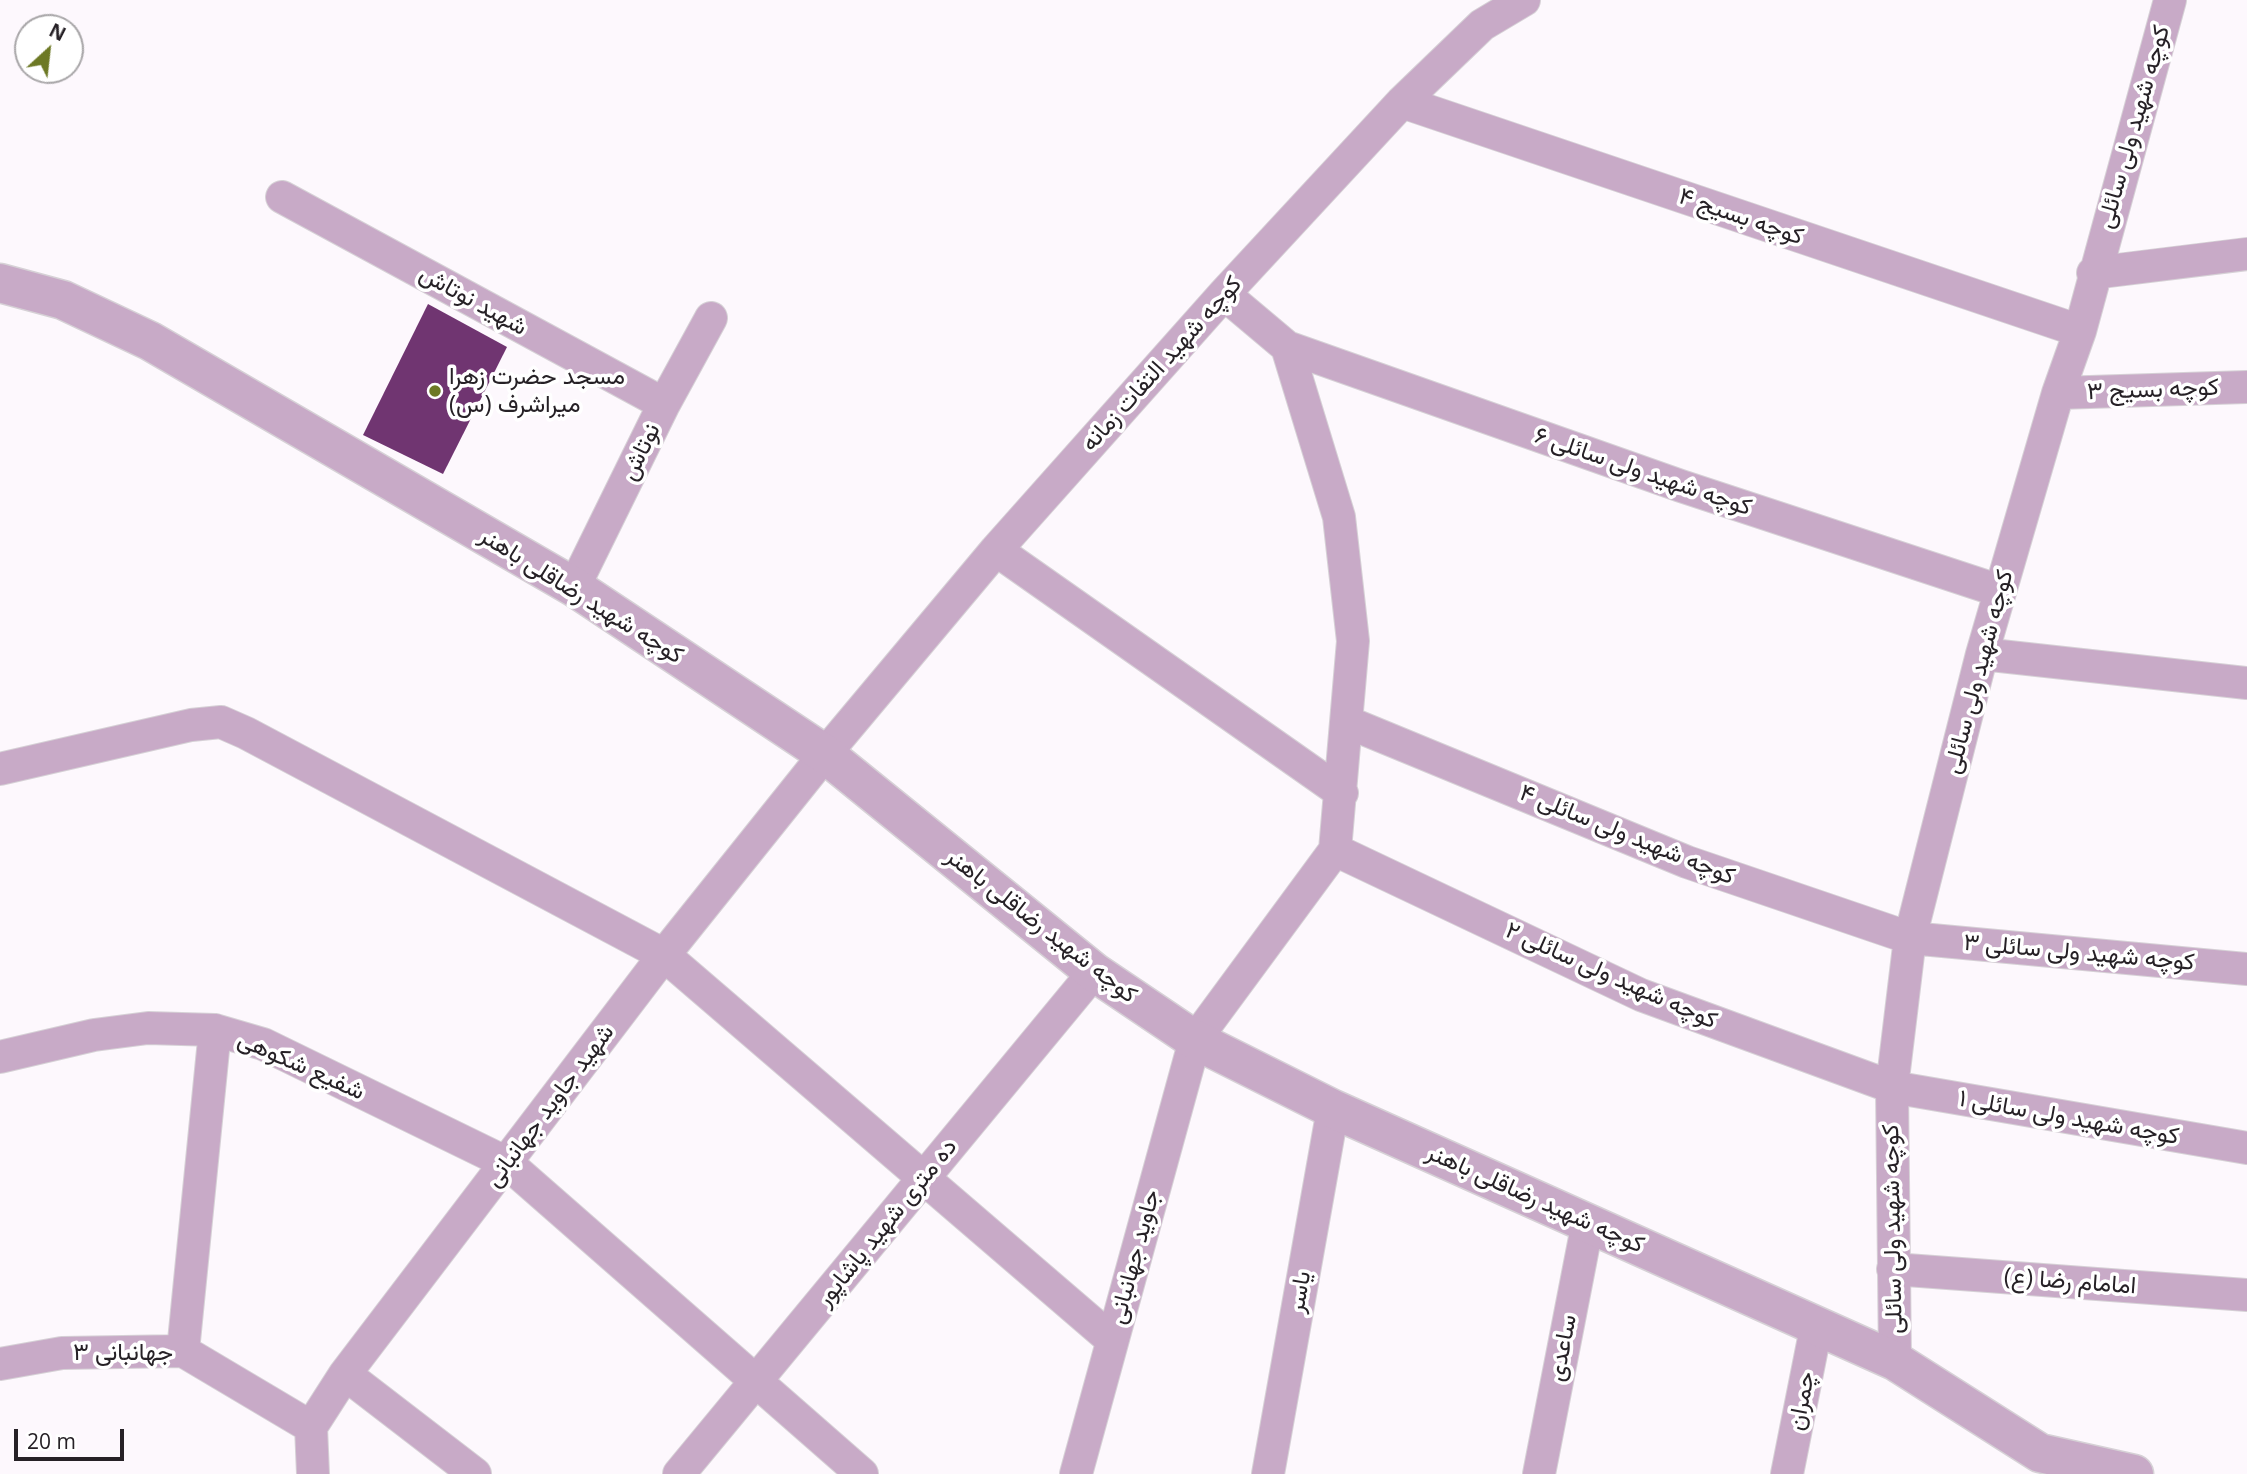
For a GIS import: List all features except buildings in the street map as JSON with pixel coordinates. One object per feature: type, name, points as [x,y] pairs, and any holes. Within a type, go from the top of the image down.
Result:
[{"type":"street","name":"کوچه شهید التفات زمانه","points":[[825,754],[996,550],[1224,294],[1402,102],[1482,25],[1524,0]]},
{"type":"street","name":"کوچه شهید ولی سائلی","points":[[1895,1361],[1892,1087],[1910,937],[1982,654],[2058,393],[2080,331],[2093,273],[2170,0]]},
{"type":"street","name":"کوچه بسیج ۴","points":[[1402,102],[2080,331]]},
{"type":"street","name":"شهید نوتاش","points":[[282,197],[664,404]]},
{"type":"street","points":[[2093,273],[2247,254]]},
{"type":"street","name":"کوچه شهید رضاقلی باهنر","points":[[0,283],[63,300],[150,341],[573,587],[825,754],[1094,972],[1195,1040],[1333,1110],[1895,1361],[2039,1463],[2134,1474]]},
{"type":"street","points":[[1195,1040],[1335,850],[1342,793],[1353,640],[1339,517],[1287,347],[1224,294]]},
{"type":"street","name":"نوتاش","points":[[573,587],[664,404],[711,318]]},
{"type":"street","name":"کوچه شهید ولی سائلی ۶","points":[[1287,347],[1681,486],[2000,591]]},
{"type":"street","name":"کوچه بسیج ۳","points":[[2058,393],[2247,387]]},
{"type":"street","points":[[996,550],[1342,793]]},
{"type":"street","points":[[1982,654],[2247,683]]},
{"type":"street","points":[[0,769],[191,725],[221,722],[246,733],[664,955],[1112,1340]]},
{"type":"street","name":"کوچه شهید ولی سائلی ۴","points":[[1347,722],[1687,862],[1910,937]]},
{"type":"street","name":"شهید جاوید جهانبانی","points":[[311,1427],[345,1374],[664,955],[825,754]]},
{"type":"street","name":"کوچه شهید ولی سائلی ۲","points":[[1335,850],[1641,995],[1892,1087]]},
{"type":"street","name":"کوچه شهید ولی سائلی ۳","points":[[1910,937],[2247,969]]},
{"type":"street","name":"ده متری شهید پاشاپور","points":[[679,1474],[1094,972]]},
{"type":"street","name":"شفیع شکوهی","points":[[0,1057],[94,1035],[148,1028],[215,1030],[263,1044],[508,1163],[862,1474]]},
{"type":"street","points":[[183,1351],[215,1030]]},
{"type":"street","name":"جاوید جهانبانی","points":[[1076,1474],[1195,1040]]},
{"type":"street","name":"کوچه شهید ولی سائلی ۱","points":[[1892,1087],[2247,1148]]},
{"type":"street","name":"یاسر","points":[[1268,1474],[1333,1110]]},
{"type":"street","name":"ساعدی","points":[[1539,1474],[1588,1222]]},
{"type":"street","name":"امامام رضا (ع)","points":[[1894,1269],[2247,1295]]},
{"type":"street","name":"چمران","points":[[1787,1474],[1816,1328]]},
{"type":"street","name":"جهانبانی ۳","points":[[0,1364],[62,1353],[183,1351],[311,1427]]},
{"type":"street","points":[[345,1374],[475,1474]]},
{"type":"street","points":[[311,1427],[313,1474]]},
{"type":"place","name":"مسجد حضرت زهرا (س) میراشرف","points":[[435,391]]}]
